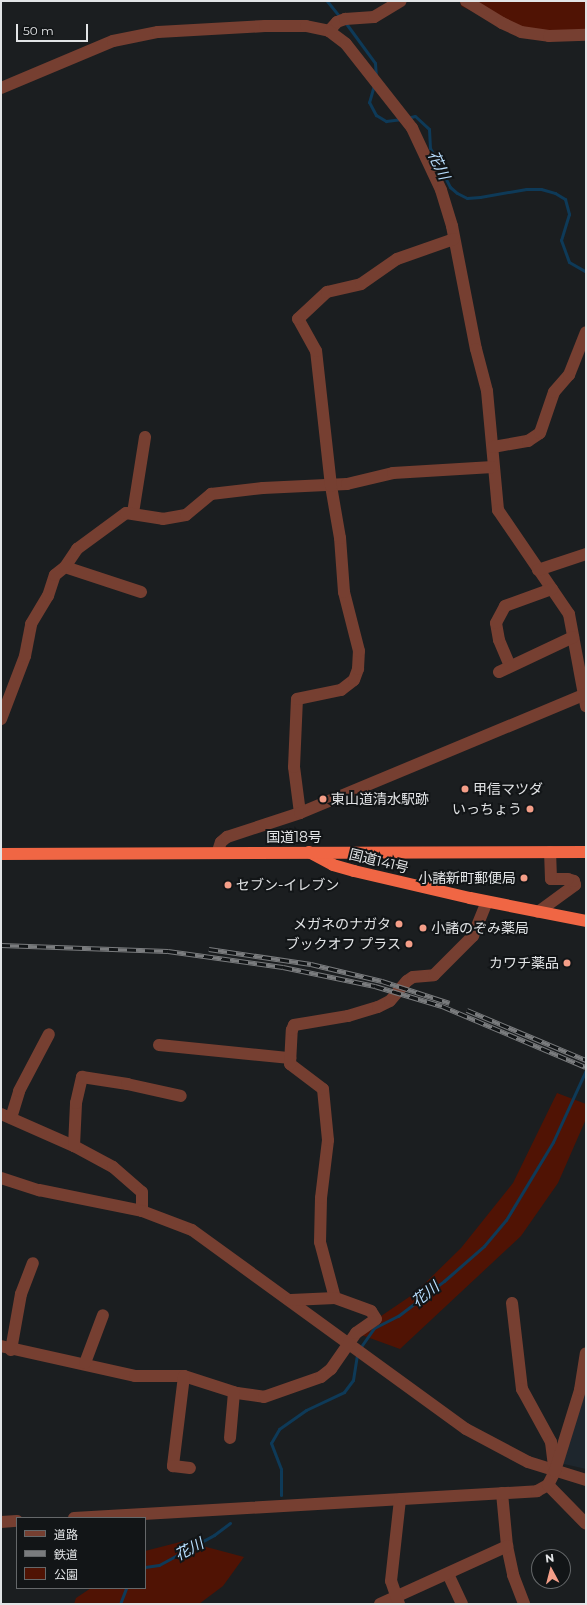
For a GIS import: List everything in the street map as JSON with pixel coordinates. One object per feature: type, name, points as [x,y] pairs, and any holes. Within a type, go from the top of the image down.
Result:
[{"type":"highway","name":"国道18号","points":[[1,854],[218,851],[586,852]]},
{"type":"highway","points":[[363,873],[363,860],[369,851]]},
{"type":"highway","name":"国道141号","points":[[308,852],[333,865],[363,873],[487,902],[586,921]]},
{"type":"street","points":[[329,31],[337,22],[345,19],[374,17],[401,1]]},
{"type":"street","points":[[466,1],[502,23],[521,32],[549,36],[586,35]]},
{"type":"street","points":[[1,88],[98,46],[144,34],[273,26],[306,26],[329,31],[356,55],[412,128],[441,190],[454,239],[476,349],[487,391],[498,510],[569,614],[585,699],[300,813],[227,837],[221,842],[218,851]]},
{"type":"street","points":[[300,813],[294,767],[297,699],[341,690],[354,680],[358,670],[359,651],[344,592],[340,538],[331,486],[316,351],[298,319],[327,292],[361,284],[397,259],[454,239]]},
{"type":"street","points":[[493,447],[528,441],[540,432],[554,392],[569,375],[586,332]]},
{"type":"street","points":[[133,513],[145,438]]},
{"type":"street","points":[[1,719],[2,703],[25,656],[31,624],[48,596],[55,575],[65,567],[77,549],[126,512],[163,519],[186,515],[210,494],[263,488],[331,486],[393,473],[493,467]]},
{"type":"street","points":[[538,570],[586,554]]},
{"type":"street","points":[[65,567],[141,592]]},
{"type":"street","points":[[510,666],[499,640],[496,623],[505,606],[552,589]]},
{"type":"street","points":[[499,672],[573,637]]},
{"type":"street","points":[[538,912],[574,885],[574,881],[568,879],[551,879],[550,852]]},
{"type":"street","points":[[335,1298],[320,1242],[321,1198],[328,1140],[323,1089],[290,1064],[294,1025],[348,1016],[378,1007],[390,1000],[407,981],[413,977],[434,975],[473,936],[487,902]]},
{"type":"street","points":[[49,1034],[6,1116],[74,1146],[113,1167],[142,1192],[142,1211]]},
{"type":"street","points":[[159,1045],[290,1058]]},
{"type":"street","points":[[74,1146],[76,1103],[82,1077],[127,1084],[181,1096]]},
{"type":"street","points":[[1,1178],[39,1190],[142,1211],[192,1230],[291,1300],[466,1429],[503,1451],[555,1471],[586,1480]]},
{"type":"street","points":[[33,1263],[21,1294],[6,1348],[86,1363],[135,1376],[184,1376],[234,1392],[264,1397],[321,1377],[331,1369],[352,1346],[364,1326],[376,1319],[371,1311],[335,1298],[291,1300]]},
{"type":"street","points":[[512,1303],[522,1389],[551,1442],[555,1471]]},
{"type":"street","points":[[86,1363],[103,1315]]},
{"type":"street","points":[[91,1517],[537,1491],[548,1485],[555,1471],[580,1390],[586,1353]]},
{"type":"street","points":[[184,1376],[173,1466],[190,1468]]},
{"type":"street","points":[[230,1438],[234,1392]]},
{"type":"street","points":[[548,1485],[586,1524]]},
{"type":"street","points":[[502,1493],[507,1546],[513,1575],[524,1604]]},
{"type":"street","points":[[398,1600],[390,1581],[400,1499]]},
{"type":"street","points":[[1,1522],[16,1521]]},
{"type":"street","points":[[380,1604],[398,1600],[507,1546]]},
{"type":"street","points":[[448,1574],[462,1604]]},
{"type":"shaded area","points":[[586,1353],[586,1469],[564,1464],[555,1471]]},
{"type":"green space","points":[[460,1],[586,1],[586,31],[525,36],[461,6]]},
{"type":"green space","points":[[557,1093],[586,1104],[586,1119],[558,1183],[521,1236],[400,1349],[356,1333],[415,1293],[461,1248],[513,1183]]},
{"type":"green space","points":[[184,1541],[244,1557],[223,1586],[199,1604],[74,1604],[76,1598],[90,1589],[146,1589],[146,1551]]},
{"type":"waterway","name":"花川","points":[[327,1],[341,18]]},
{"type":"waterway","name":"花川","points":[[345,22],[375,63],[376,76]]},
{"type":"waterway","name":"花川","points":[[374,85],[369,102],[376,115],[386,121],[402,119]]},
{"type":"waterway","name":"花川","points":[[407,118],[415,116],[429,129],[430,148],[450,187],[457,193],[467,198],[526,189],[541,189],[555,193],[565,199],[569,214],[561,240],[569,262],[586,272]]},
{"type":"waterway","name":"花川","points":[[360,1348],[374,1328],[398,1316],[444,1281],[484,1246],[506,1220],[553,1142],[586,1070]]},
{"type":"waterway","name":"花川","points":[[281,1495],[281,1469],[271,1443],[279,1429],[306,1410],[344,1392],[353,1380],[357,1355]]},
{"type":"waterway","name":"花川","points":[[146,1567],[159,1565],[214,1535],[230,1523]]},
{"type":"waterway","name":"花川","points":[[120,1604],[126,1589]]},
{"type":"railway","points":[[1,945],[168,951],[283,967],[375,986],[442,1006],[586,1067]]},
{"type":"railway","points":[[209,949],[311,964],[382,981],[450,1003]]},
{"type":"railway","points":[[467,1010],[586,1060]]},
{"type":"place","name":"甲信マツダ","points":[[465,789]]},
{"type":"place","name":"東山道清水駅跡","points":[[323,799]]},
{"type":"place","name":"いっちょう","points":[[530,809]]},
{"type":"place","name":"小諸新町郵便局","points":[[524,878]]},
{"type":"place","name":"セブン-イレブン","points":[[228,885]]},
{"type":"place","name":"メガネのナガタ","points":[[399,924]]},
{"type":"place","name":"小諸のぞみ薬局","points":[[423,928]]},
{"type":"place","name":"ブックオフ プラス","points":[[409,944]]},
{"type":"place","name":"カワチ薬品","points":[[567,963]]}]
